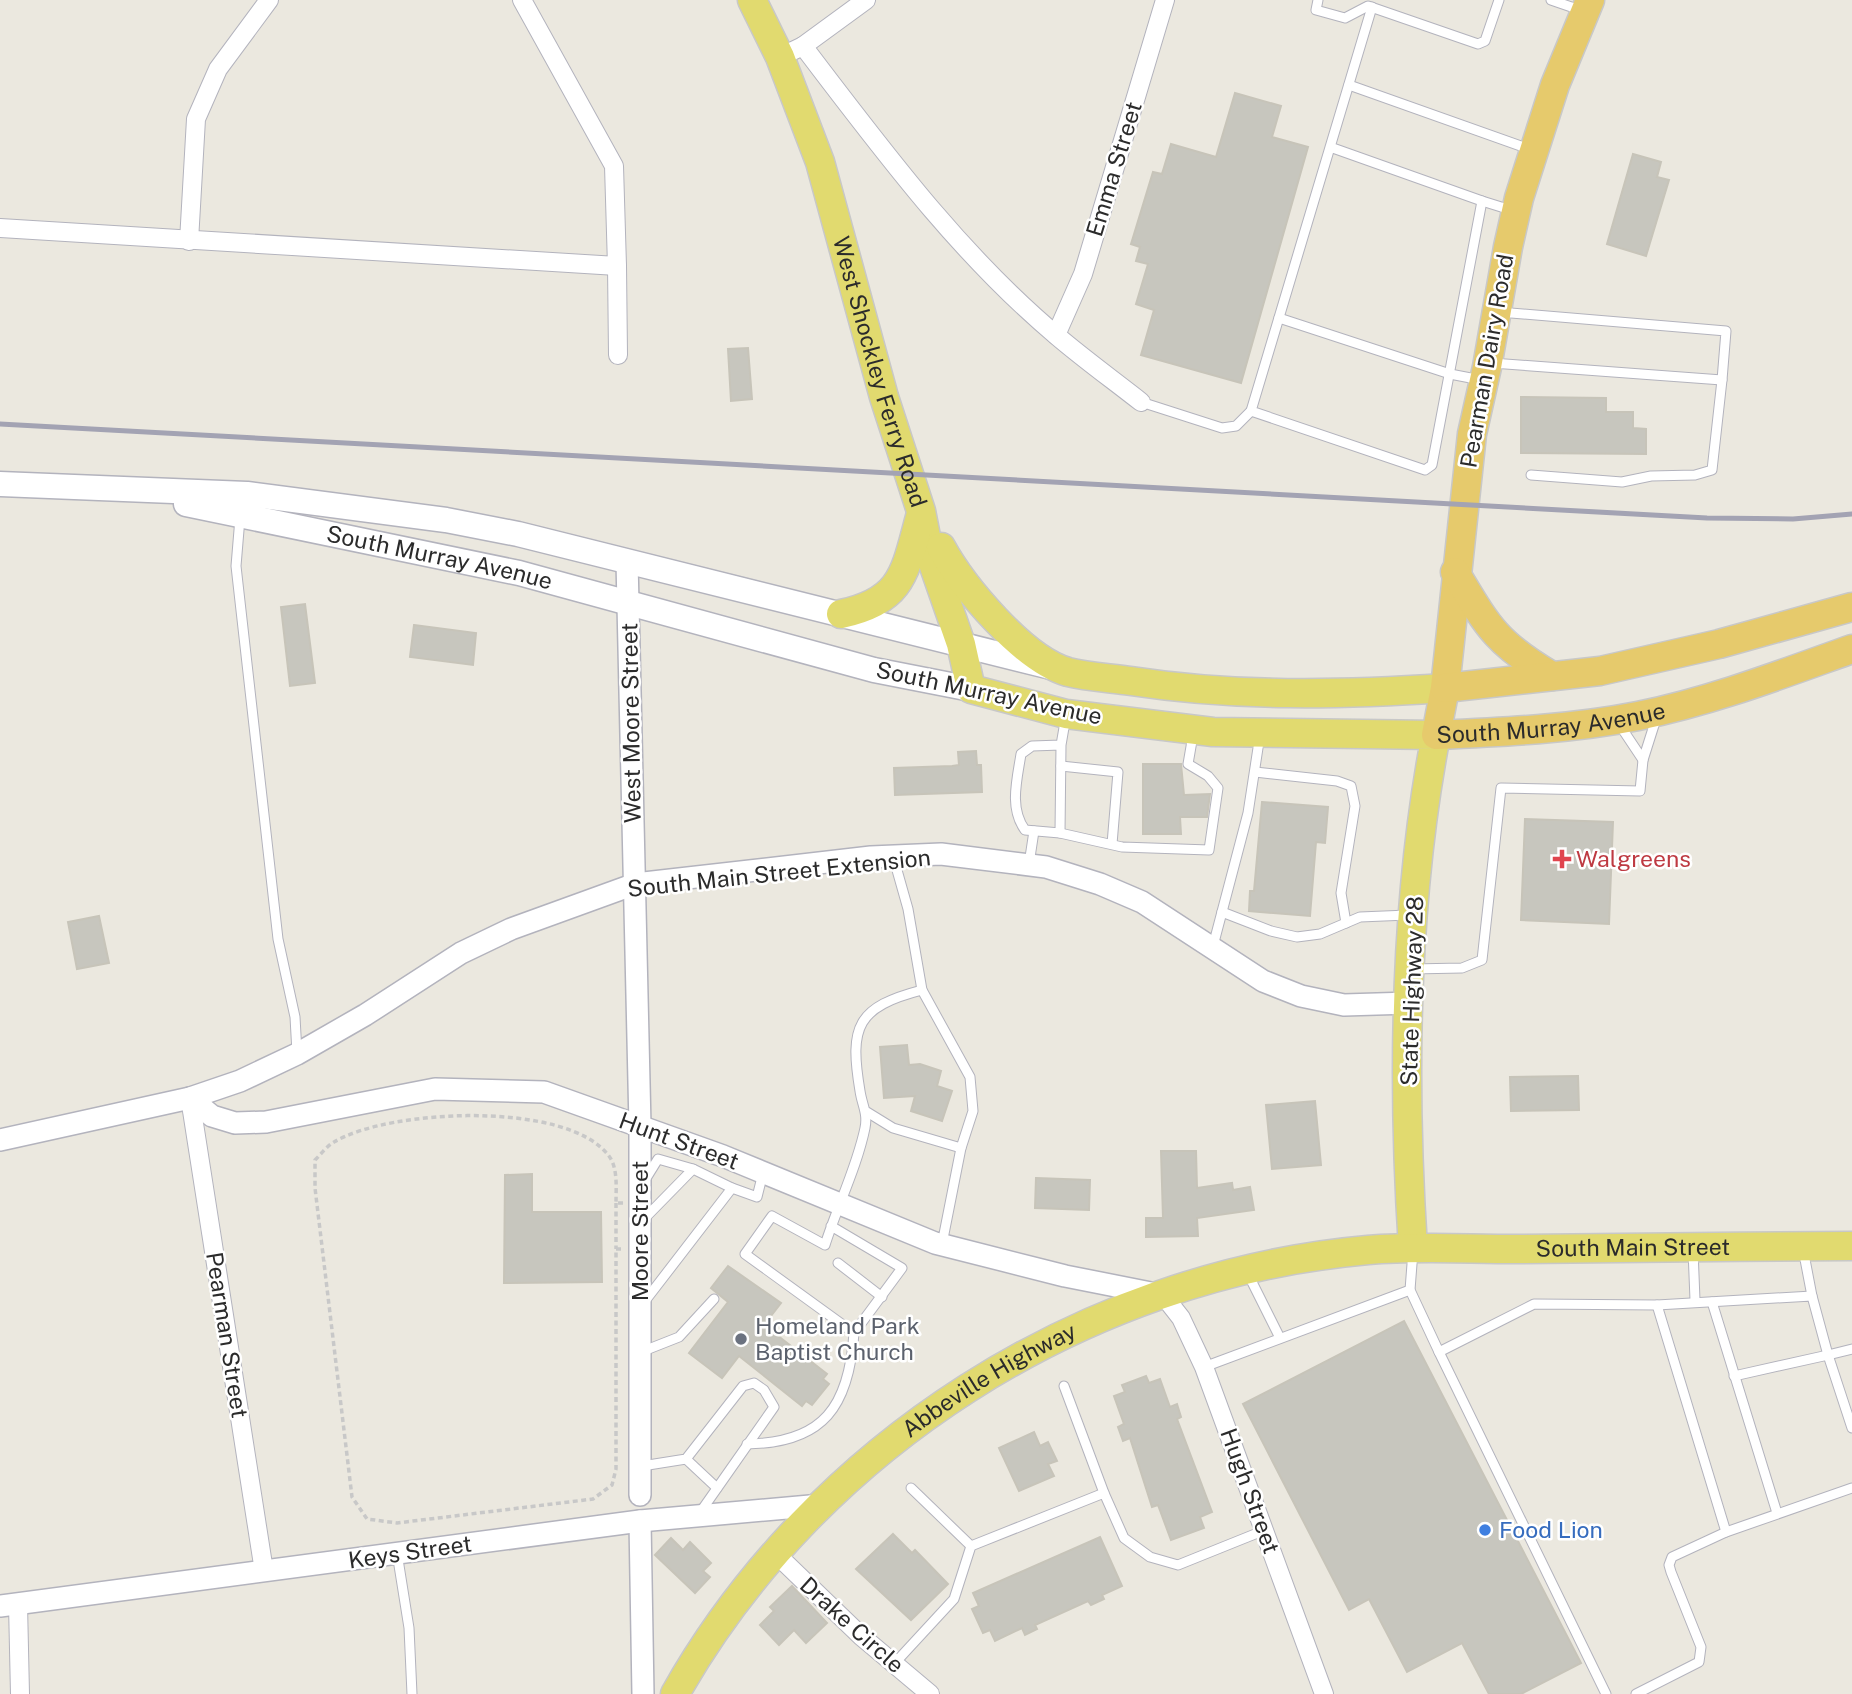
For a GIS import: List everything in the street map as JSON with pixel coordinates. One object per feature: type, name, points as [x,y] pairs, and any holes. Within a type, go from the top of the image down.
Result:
[{"type":"highway","name":"Pearman Dairy Road","points":[[1436,735],[1444,688],[1472,434],[1516,211],[1555,85],[1587,6]]},
{"type":"highway","points":[[1455,572],[1494,635],[1517,655],[1552,676]]},
{"type":"highway","name":"South Murray Avenue","points":[[1444,688],[1600,671],[1719,644],[1852,607]]},
{"type":"highway","name":"South Murray Avenue","points":[[1436,735],[1532,731],[1659,711],[1740,689],[1852,649]]},
{"type":"main road","name":"West Shockley Ferry Road","points":[[752,0],[791,52],[884,397],[921,511],[929,552],[961,644],[971,689]]},
{"type":"main road","name":"South Murray Avenue","points":[[0,484],[247,495],[446,520],[627,561],[1066,671],[1232,693],[1345,695],[1444,688]]},
{"type":"main road","name":"South Murray Avenue","points":[[134,492],[240,517],[387,543],[629,602],[874,670],[971,689],[1066,714],[1194,729],[1261,733],[1436,735]]},
{"type":"main road","points":[[841,614],[867,608],[891,595],[908,561],[921,511]]},
{"type":"main road","points":[[921,511],[957,577],[1017,641],[1066,671]]},
{"type":"main road","name":"State Highway 28","points":[[1413,1248],[1409,1173],[1410,1003],[1419,845],[1436,735]]},
{"type":"main road","name":"South Main Street","points":[[1413,1248],[1852,1246]]},
{"type":"main road","name":"Abbeville Highway","points":[[675,1694],[737,1601],[775,1554],[821,1505],[913,1426],[1001,1367],[1095,1321],[1163,1295],[1246,1270],[1368,1250],[1413,1248]]},
{"type":"street","points":[[189,241],[195,119],[218,69],[269,0]]},
{"type":"street","points":[[522,0],[614,166],[618,355]]},
{"type":"street","points":[[791,52],[866,0]]},
{"type":"street","name":"Emma Street","points":[[1056,335],[1083,274],[1165,0]]},
{"type":"street","name":"West Shockley Ferry Road","points":[[791,52],[979,261],[1056,335],[1141,402]]},
{"type":"street","points":[[0,228],[617,266]]},
{"type":"street","name":"West Moore Street","points":[[627,561],[635,884]]},
{"type":"street","name":"South Main Street Extension","points":[[0,1140],[190,1098],[240,1080],[297,1054],[365,1015],[461,953],[511,929],[635,884],[892,856],[941,854],[1028,864],[1100,884],[1142,902],[1263,981],[1301,996],[1344,1005],[1410,1003]]},
{"type":"street","name":"Moore Street","points":[[635,884],[640,1126],[640,1495]]},
{"type":"street","name":"Hunt Street","points":[[190,1098],[212,1116],[235,1123],[266,1122],[435,1089],[544,1092],[763,1173],[942,1245],[1065,1276],[1163,1295]]},
{"type":"street","name":"Pearman Street","points":[[190,1098],[264,1571]]},
{"type":"street","name":"Hugh Street","points":[[1163,1295],[1181,1318],[1204,1367],[1324,1694]]},
{"type":"street","name":"Keys Street","points":[[9,1605],[640,1521],[821,1505]]},
{"type":"street","points":[[640,1521],[643,1694]]},
{"type":"street","name":"Drake Circle","points":[[775,1554],[812,1591],[930,1694]]},
{"type":"street","points":[[9,1605],[20,1694]]},
{"type":"lane","points":[[1318,0],[1316,10],[1345,18],[1368,6],[1478,44],[1485,41],[1499,0]]},
{"type":"lane","points":[[1551,0],[1587,6]]},
{"type":"lane","points":[[1141,402],[1222,428],[1236,426],[1251,411],[1372,7]]},
{"type":"lane","points":[[1349,85],[1534,150]]},
{"type":"lane","points":[[1330,147],[1516,211]]},
{"type":"lane","points":[[1251,411],[1425,470],[1432,465],[1482,201]]},
{"type":"lane","points":[[1497,312],[1726,331],[1712,470],[1695,475],[1651,476],[1622,482],[1531,475]]},
{"type":"lane","points":[[1279,318],[1450,374],[1486,371],[1722,380]]},
{"type":"lane","points":[[240,517],[237,580],[278,939],[295,1017],[297,1054]]},
{"type":"lane","points":[[1412,969],[1462,968],[1482,960],[1500,788],[1640,791],[1643,760],[1659,711]]},
{"type":"lane","points":[[1060,833],[1061,745],[1066,714]]},
{"type":"lane","points":[[1616,719],[1643,760]]},
{"type":"lane","points":[[1061,745],[1032,746],[1021,754],[1015,792],[1016,818],[1025,830],[1060,833],[1112,844],[1209,850],[1219,788],[1208,776],[1188,764],[1194,729]]},
{"type":"lane","points":[[1213,946],[1240,845],[1261,733]]},
{"type":"lane","points":[[1061,766],[1118,772],[1112,844]]},
{"type":"lane","points":[[1255,772],[1337,781],[1351,786],[1355,806],[1340,893],[1346,923]]},
{"type":"lane","points":[[1028,864],[1034,831]]},
{"type":"lane","points":[[892,856],[908,909],[922,990],[970,1077],[973,1111],[961,1148],[942,1245]]},
{"type":"lane","points":[[1222,912],[1271,931],[1297,937],[1320,934],[1360,917],[1414,915]]},
{"type":"lane","points":[[854,1334],[745,1254],[772,1216],[825,1245],[865,1129],[867,1112],[860,1095],[854,1048],[858,1027],[870,1012],[892,998],[922,990]]},
{"type":"lane","points":[[867,1112],[893,1128],[961,1148]]},
{"type":"lane","points":[[640,1205],[658,1159],[693,1169],[757,1197],[763,1173]]},
{"type":"lane","points":[[640,1205],[693,1169]]},
{"type":"lane","points":[[640,1308],[732,1188]]},
{"type":"lane","points":[[747,1444],[772,1444],[812,1430],[834,1412],[846,1388],[852,1366],[854,1334],[902,1268],[831,1226]]},
{"type":"lane","points":[[1802,1246],[1828,1355],[1852,1427]]},
{"type":"lane","points":[[1413,1248],[1410,1290],[1606,1694]]},
{"type":"lane","points":[[1693,1248],[1695,1300]]},
{"type":"lane","points":[[838,1264],[882,1297]]},
{"type":"lane","points":[[1246,1270],[1280,1338]]},
{"type":"lane","points":[[1204,1367],[1410,1290]]},
{"type":"lane","points":[[1439,1352],[1534,1304],[1657,1305],[1695,1300],[1712,1302],[1812,1296]]},
{"type":"lane","points":[[640,1352],[679,1337],[714,1299]]},
{"type":"lane","points":[[1712,1302],[1777,1513]]},
{"type":"lane","points":[[1657,1305],[1726,1532]]},
{"type":"lane","points":[[1734,1376],[1852,1349]]},
{"type":"lane","points":[[640,1466],[686,1459],[743,1386],[754,1383],[764,1390],[775,1407],[696,1517]]},
{"type":"lane","points":[[1064,1385],[1104,1493],[1124,1538],[1150,1557],[1178,1564],[1265,1530]]},
{"type":"lane","points":[[686,1459],[717,1488]]},
{"type":"lane","points":[[911,1488],[971,1546]]},
{"type":"lane","points":[[1636,1694],[1699,1662],[1700,1647],[1669,1564],[1672,1558],[1726,1532],[1852,1488]]},
{"type":"lane","points":[[971,1546],[1104,1493]]},
{"type":"lane","points":[[894,1664],[954,1599],[971,1546]]},
{"type":"lane","points":[[397,1553],[409,1628],[412,1694]]},
{"type":"path","points":[[499,1114],[552,1123],[587,1135],[610,1157],[616,1177],[616,1249],[616,1469],[612,1485],[593,1499],[397,1522],[367,1519],[352,1497],[315,1188],[315,1160],[332,1142],[361,1130],[464,1115],[499,1114]]},
{"type":"path","points":[[616,1203],[640,1205]]},
{"type":"path","points":[[616,1249],[640,1251]]},
{"type":"building","points":[[1235,93],[1281,106],[1272,137],[1308,147],[1241,383],[1141,355],[1154,310],[1136,304],[1148,264],[1136,261],[1140,247],[1131,244],[1153,172],[1162,174],[1171,144],[1216,157]]},
{"type":"building","points":[[1633,154],[1661,162],[1657,177],[1669,180],[1646,256],[1607,244]]},
{"type":"building","points":[[748,348],[752,399],[731,401],[728,349]]},
{"type":"building","points":[[1521,397],[1606,398],[1606,412],[1633,412],[1633,428],[1646,429],[1646,454],[1521,453]]},
{"type":"building","points":[[305,604],[315,683],[290,686],[281,607]]},
{"type":"building","points":[[414,625],[476,633],[473,665],[410,657]]},
{"type":"building","points":[[976,751],[977,765],[981,765],[982,792],[895,795],[894,768],[959,765],[958,752]]},
{"type":"building","points":[[1143,764],[1181,764],[1184,795],[1210,794],[1207,817],[1180,817],[1181,834],[1143,834]]},
{"type":"building","points":[[1262,802],[1328,807],[1325,843],[1316,842],[1310,916],[1249,911],[1250,891],[1254,891]]},
{"type":"building","points":[[1525,819],[1613,822],[1609,924],[1521,920]]},
{"type":"building","points":[[99,916],[109,963],[77,969],[68,922]]},
{"type":"building","points":[[907,1045],[909,1065],[920,1064],[941,1071],[937,1086],[952,1091],[942,1121],[911,1111],[915,1096],[884,1098],[880,1047]]},
{"type":"building","points":[[1578,1076],[1579,1110],[1511,1111],[1510,1077]]},
{"type":"building","points":[[1315,1101],[1321,1165],[1272,1169],[1266,1105]]},
{"type":"building","points":[[1161,1151],[1196,1151],[1197,1188],[1232,1183],[1233,1190],[1250,1187],[1254,1210],[1197,1218],[1198,1236],[1146,1237],[1146,1218],[1163,1218]]},
{"type":"building","points":[[532,1174],[532,1212],[601,1212],[602,1282],[504,1283],[505,1175]]},
{"type":"building","points":[[1036,1178],[1090,1180],[1089,1210],[1035,1208]]},
{"type":"building","name":"Homeland Park Baptist Church","points":[[728,1266],[781,1303],[764,1325],[827,1374],[823,1379],[829,1384],[812,1405],[806,1401],[802,1406],[739,1356],[722,1378],[689,1353],[728,1302],[711,1288]]},
{"type":"building","points":[[1404,1321],[1581,1663],[1521,1694],[1489,1694],[1462,1643],[1407,1672],[1369,1599],[1349,1610],[1243,1404]]},
{"type":"building","points":[[1146,1376],[1149,1383],[1160,1379],[1170,1407],[1177,1404],[1181,1417],[1177,1419],[1212,1512],[1200,1517],[1204,1528],[1171,1540],[1158,1505],[1152,1507],[1130,1438],[1123,1441],[1118,1427],[1124,1424],[1114,1396],[1125,1392],[1122,1385]]},
{"type":"building","points":[[1034,1432],[1040,1446],[1048,1442],[1057,1461],[1048,1464],[1054,1476],[1019,1491],[999,1448]]},
{"type":"building","points":[[893,1534],[912,1553],[915,1550],[948,1584],[911,1620],[856,1569]]},
{"type":"building","points":[[1100,1537],[1122,1586],[1102,1595],[1104,1599],[1091,1605],[1088,1601],[1035,1625],[1037,1629],[1025,1635],[1022,1628],[995,1641],[990,1630],[983,1633],[972,1609],[979,1606],[973,1593]]},
{"type":"building","points":[[671,1538],[683,1550],[690,1542],[711,1563],[703,1571],[710,1577],[695,1593],[655,1555]]},
{"type":"building","points":[[792,1586],[827,1623],[806,1643],[794,1630],[779,1645],[760,1625],[774,1611],[770,1607]]},
{"type":"railway","points":[[0,424],[1707,518],[1793,519],[1852,514]]},
{"type":"place","name":"Walgreens","points":[[1562,859]]},
{"type":"place","name":"Homeland Park Baptist Church","points":[[741,1339]]},
{"type":"place","name":"Food Lion","points":[[1485,1530]]}]
